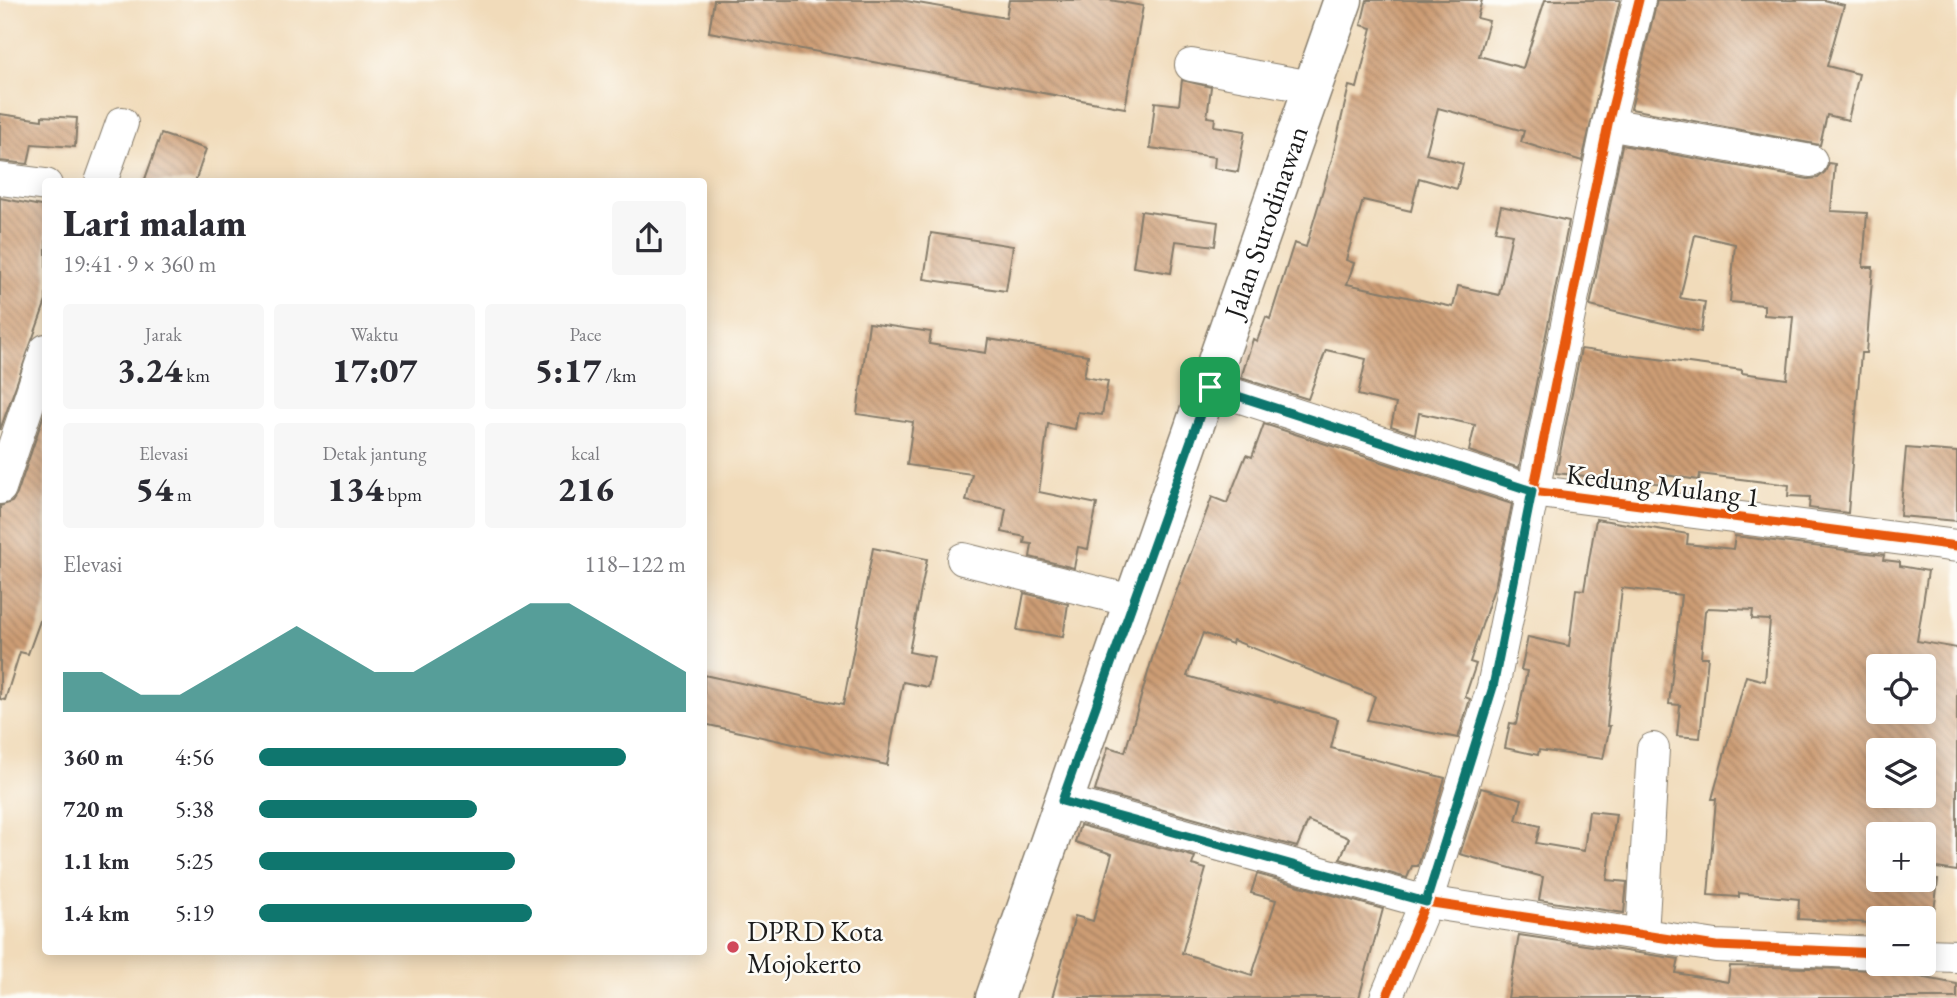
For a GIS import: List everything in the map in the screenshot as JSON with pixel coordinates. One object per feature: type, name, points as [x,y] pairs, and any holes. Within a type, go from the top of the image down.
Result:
[{"type":"main road","name":"Jalan Surodinawan","points":[[995,998],[1062,801],[1136,602],[1343,0]]},
{"type":"street","points":[[1386,998],[1426,902],[1493,687],[1608,124],[1639,0]]},
{"type":"street","points":[[1191,65],[1312,87]]},
{"type":"street","points":[[102,178],[122,123]]},
{"type":"street","points":[[1608,124],[1811,160]]},
{"type":"street","points":[[0,179],[42,184]]},
{"type":"street","points":[[0,488],[42,362]]},
{"type":"street","name":"Kedung Mulang 1","points":[[1210,387],[1532,491],[1957,546]]},
{"type":"street","points":[[963,559],[1136,602]]},
{"type":"street","points":[[1642,935],[1653,749]]},
{"type":"street","points":[[1062,801],[1426,902],[1716,946],[1866,952]]},
{"type":"street","points":[[1936,955],[1957,956]]},
{"type":"building","points":[[714,0],[900,0],[1006,18],[1009,0],[1110,0],[1143,6],[1125,108],[709,32]]},
{"type":"building","points":[[1367,0],[1482,0],[1477,18],[1489,21],[1479,56],[1523,68],[1545,0],[1620,0],[1582,161],[1521,142],[1524,131],[1438,108],[1426,154],[1463,164],[1457,189],[1419,178],[1411,211],[1363,200],[1346,260],[1354,263],[1347,284],[1453,307],[1458,286],[1499,295],[1512,234],[1495,231],[1501,206],[1569,221],[1519,468],[1469,451],[1475,425],[1419,413],[1415,434],[1391,426],[1396,404],[1358,395],[1366,359],[1326,350],[1308,399],[1241,378],[1253,339],[1257,341],[1266,317],[1270,319],[1294,243],[1306,247],[1332,159],[1349,86],[1357,88],[1372,28],[1361,25]]},
{"type":"building","points":[[1657,0],[1824,0],[1844,5],[1827,66],[1859,74],[1848,120],[1827,115],[1820,145],[1631,109]]},
{"type":"building","points":[[1182,80],[1211,87],[1207,117],[1215,118],[1214,126],[1245,131],[1238,172],[1214,168],[1215,157],[1150,148],[1155,102],[1179,105]]},
{"type":"building","points":[[0,114],[42,120],[42,116],[77,118],[75,147],[32,144],[28,164],[0,161]]},
{"type":"building","points":[[161,134],[206,149],[196,178],[145,178]]},
{"type":"building","points":[[1622,145],[1808,179],[1818,178],[1829,163],[1835,164],[1831,211],[1867,213],[1863,267],[1873,267],[1866,353],[1861,353],[1848,513],[1809,508],[1810,497],[1788,496],[1789,485],[1700,474],[1699,480],[1665,475],[1664,484],[1556,473],[1581,349],[1742,370],[1742,373],[1787,379],[1793,317],[1764,315],[1764,305],[1730,302],[1735,244],[1695,235],[1680,298],[1705,302],[1701,332],[1590,306]]},
{"type":"building","points":[[0,198],[42,206],[42,312],[0,430]]},
{"type":"building","points":[[1141,211],[1218,222],[1215,246],[1176,241],[1171,273],[1133,267]]},
{"type":"building","points":[[931,233],[1013,246],[1006,291],[924,279]]},
{"type":"building","points":[[869,323],[931,332],[929,344],[986,353],[988,339],[1088,355],[1084,377],[1108,381],[1102,415],[1078,412],[1075,429],[1048,424],[1039,492],[1097,504],[1088,549],[1078,547],[1074,568],[1030,557],[1032,544],[1024,543],[1025,537],[1002,532],[1006,509],[966,501],[972,474],[907,465],[913,422],[857,414]]},
{"type":"building","points":[[42,420],[42,615],[28,654],[20,652],[5,700],[0,699],[0,506],[12,502]]},
{"type":"building","points":[[1264,424],[1512,504],[1496,582],[1470,662],[1476,664],[1465,697],[1470,699],[1458,738],[1367,720],[1375,696],[1233,640],[1232,644],[1203,633],[1187,676],[1338,719],[1331,748],[1445,778],[1418,866],[1412,866],[1407,878],[1340,859],[1349,838],[1308,821],[1297,847],[1095,791],[1108,747],[1125,752],[1156,645],[1212,497],[1227,503],[1246,455],[1252,457]]},
{"type":"building","points":[[1906,448],[1957,452],[1957,521],[1900,516]]},
{"type":"building","points":[[1596,519],[1688,534],[1687,544],[1733,549],[1735,536],[1884,555],[1883,560],[1928,571],[1917,641],[1957,648],[1957,871],[1936,868],[1936,822],[1866,822],[1866,892],[1936,892],[1938,880],[1935,906],[1866,906],[1866,923],[1798,919],[1799,899],[1739,893],[1739,897],[1708,895],[1716,799],[1712,799],[1746,676],[1765,681],[1770,620],[1752,619],[1753,610],[1708,608],[1705,611],[1701,657],[1708,657],[1700,738],[1677,736],[1680,705],[1669,704],[1681,595],[1622,588],[1607,726],[1610,726],[1603,759],[1539,750],[1538,755],[1505,748],[1510,723],[1516,724],[1527,671],[1521,670],[1528,637],[1569,646],[1576,589],[1584,590]]},
{"type":"building","points":[[873,548],[927,559],[909,652],[934,657],[928,687],[903,682],[887,765],[707,725],[707,676],[843,705]]},
{"type":"building","points":[[1024,593],[1068,604],[1063,637],[1017,630]]},
{"type":"building","points":[[1481,788],[1522,799],[1516,820],[1540,826],[1536,843],[1584,851],[1589,811],[1616,814],[1607,880],[1627,882],[1624,913],[1539,900],[1543,877],[1460,854]]},
{"type":"building","points":[[1080,825],[1195,857],[1192,865],[1206,869],[1182,953],[1252,975],[1276,900],[1251,893],[1257,874],[1383,909],[1359,998],[1052,998],[1075,916],[1093,921],[1112,854],[1075,842]]},
{"type":"building","points":[[1519,935],[1679,959],[1676,973],[1728,982],[1730,966],[1866,970],[1866,976],[1915,976],[1957,984],[1957,998],[1508,998]]},
{"type":"cycle path","points":[[1386,998],[1426,902],[1493,687],[1608,124],[1639,0]]},
{"type":"cycle path","points":[[1210,387],[1532,491],[1957,546]]},
{"type":"cycle path","points":[[1062,801],[1426,902],[1716,946],[1866,952]]},
{"type":"place","name":"DPRD Kota Mojokerto","points":[[733,947]]},
{"type":"route","points":[[1210,387],[1532,491],[1493,687],[1426,902],[1062,801],[1136,602],[1210,387]]}]
